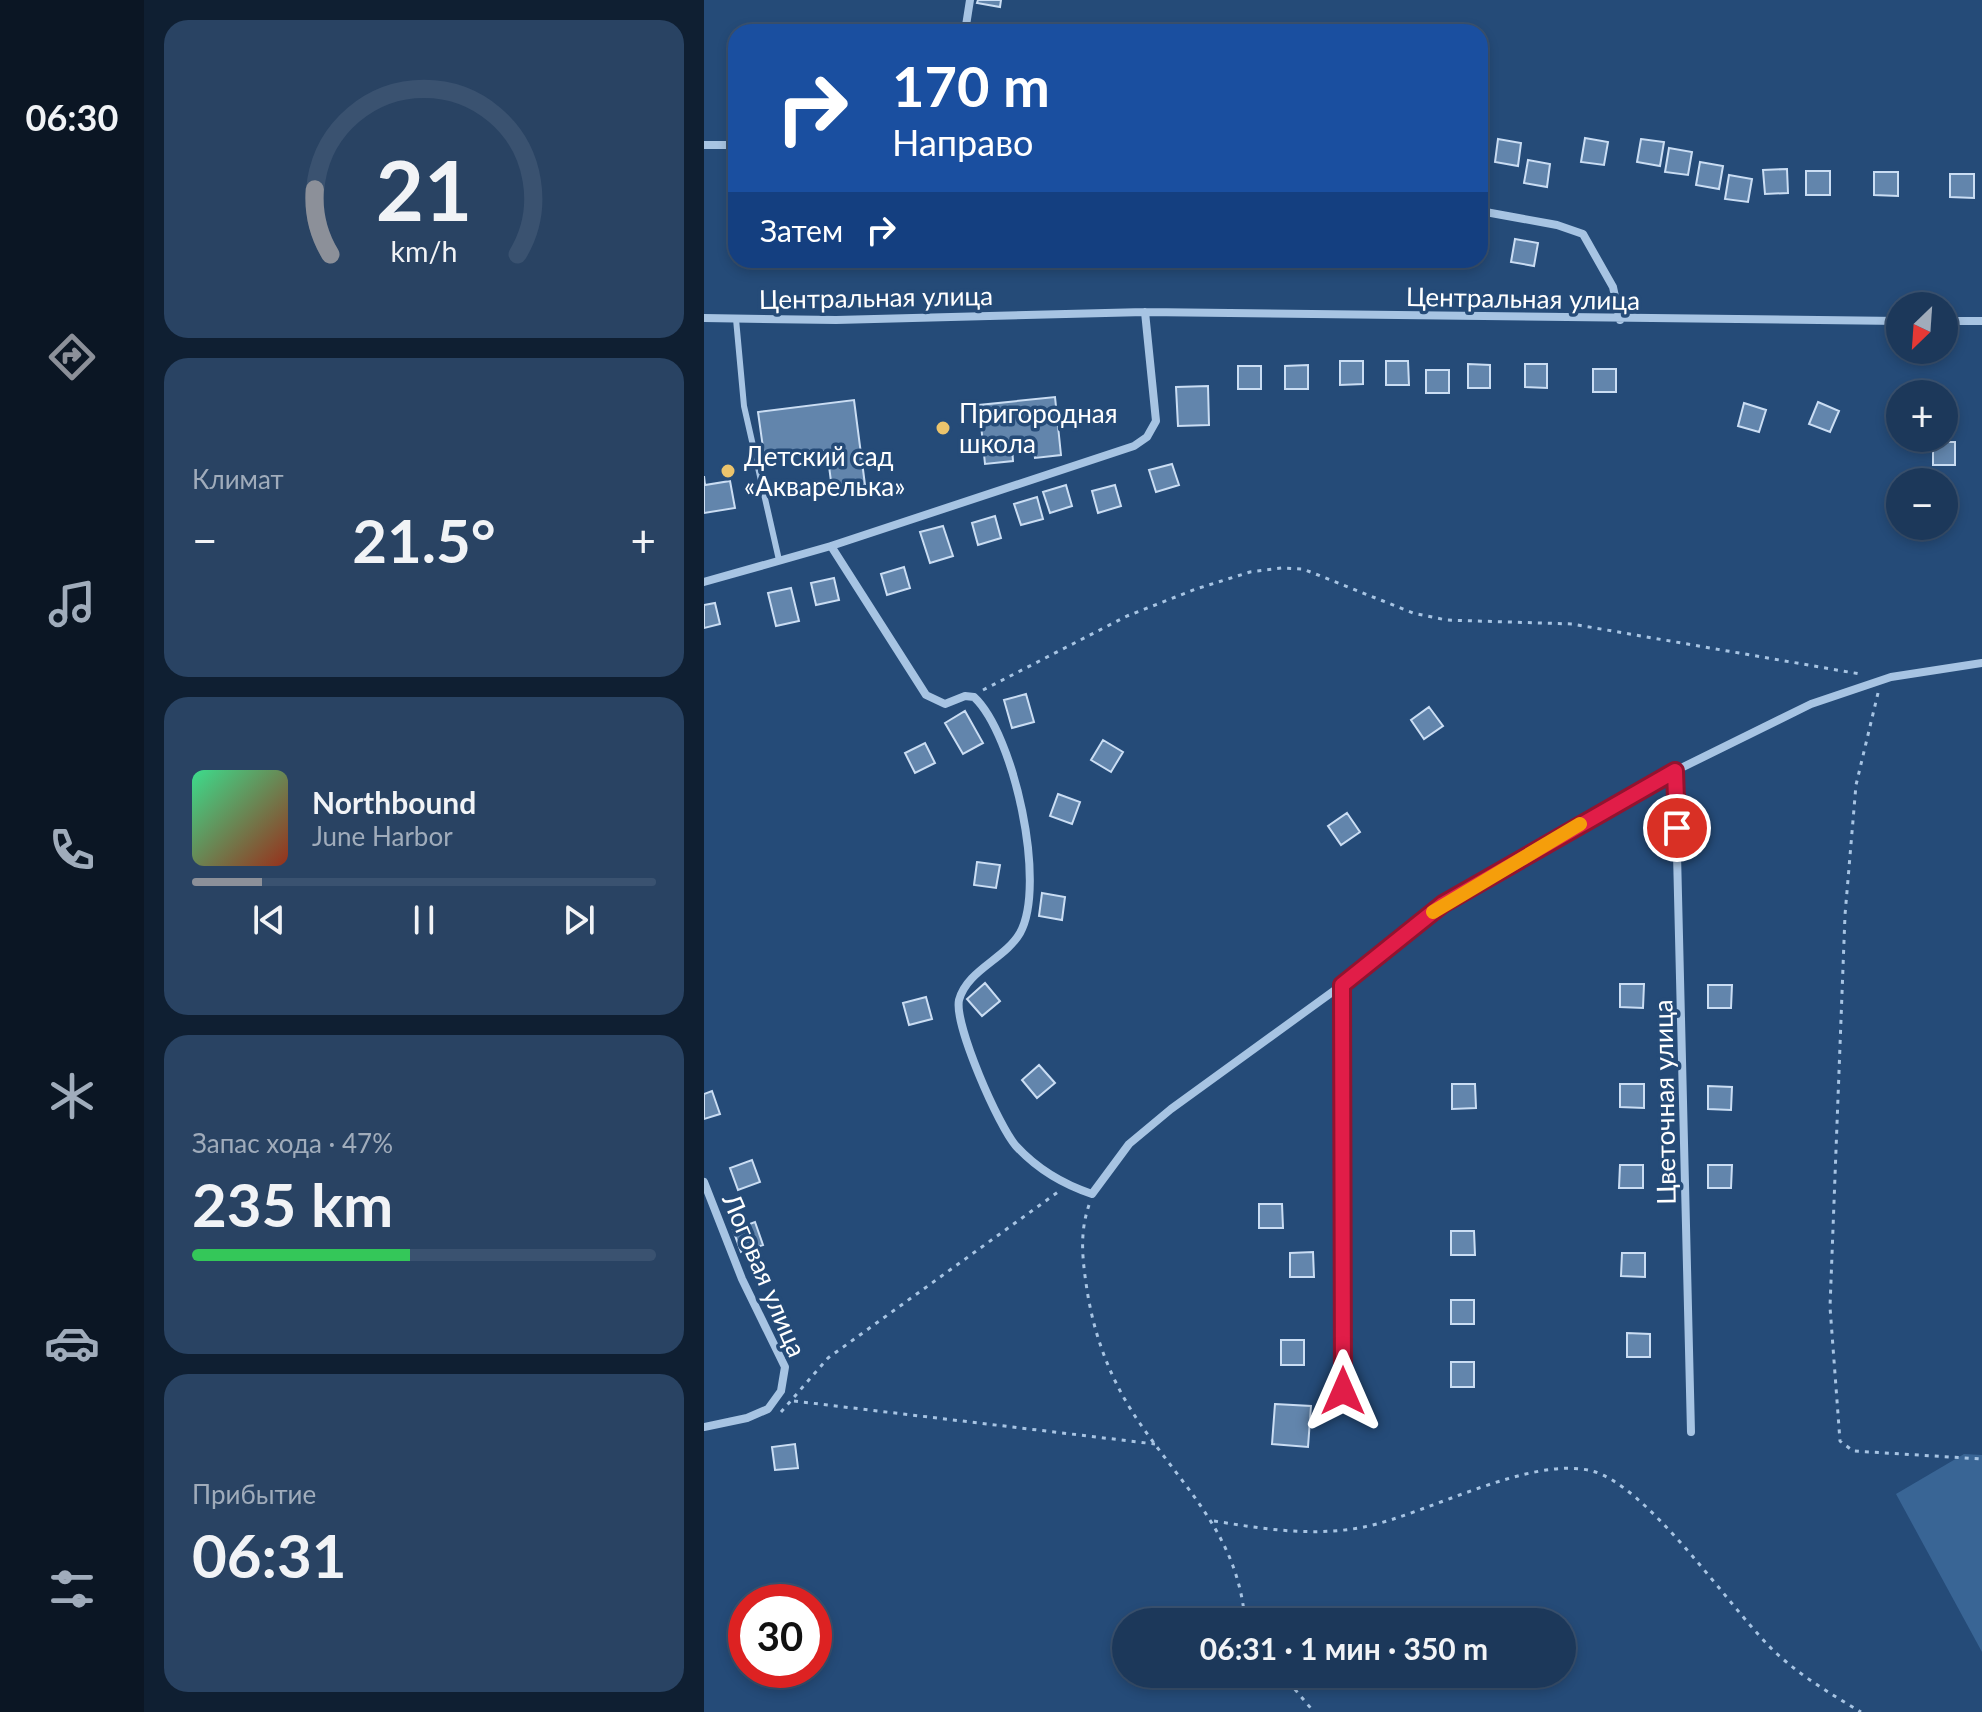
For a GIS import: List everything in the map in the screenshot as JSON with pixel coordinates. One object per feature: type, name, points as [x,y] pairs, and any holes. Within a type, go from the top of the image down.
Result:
[{"type":"street","points":[[966,24],[970,0]]},
{"type":"street","points":[[704,145],[728,145]]},
{"type":"street","points":[[1488,212],[1557,225],[1583,234],[1613,287],[1620,320]]},
{"type":"street","points":[[704,582],[831,546],[1134,446],[1147,437],[1156,421],[1145,312]]},
{"type":"street","name":"Центральная улица","points":[[704,318],[1145,312],[1886,321]]},
{"type":"street","points":[[1958,321],[1982,321]]},
{"type":"street","points":[[831,546],[926,695],[938,704],[974,697],[989,719],[1018,793],[1030,883],[1021,932],[965,988],[959,1016],[969,1049],[1013,1143],[1041,1170],[1068,1186],[1092,1194],[1115,1160],[1141,1132],[1342,985],[1443,904],[1675,771],[1811,704],[1881,680],[1982,663]]},
{"type":"street","name":"Цветочная улица","points":[[1675,771],[1691,1432]]},
{"type":"street","points":[[1342,985],[1343,1391]]},
{"type":"street","name":"Логовая улица","points":[[704,1182],[742,1279],[785,1367],[781,1391],[768,1409]]},
{"type":"street","points":[[704,1427],[747,1418],[768,1409]]},
{"type":"lane","points":[[736,319],[744,406],[779,560]]},
{"type":"path","points":[[974,697],[1010,673],[1127,616],[1250,572],[1282,568],[1303,569],[1413,613],[1446,620],[1572,624],[1835,668],[1881,680],[1856,785],[1845,915],[1830,1307],[1840,1441],[1853,1451],[1982,1459]]},
{"type":"path","points":[[768,1409],[778,1414],[794,1401],[828,1358],[1068,1186]]},
{"type":"path","points":[[1092,1194],[1081,1234],[1095,1332],[1119,1388],[1155,1444],[1214,1521],[1243,1589],[1244,1608]]},
{"type":"path","points":[[794,1401],[1155,1444]]},
{"type":"path","points":[[1214,1521],[1286,1533],[1364,1527],[1540,1471],[1593,1471],[1629,1492],[1691,1554],[1769,1646],[1821,1687],[1861,1712]]},
{"type":"path","points":[[1294,1688],[1314,1712]]},
{"type":"shaded area","points":[[1964,1454],[1982,1455],[1982,1652],[1896,1494]]},
{"type":"building","points":[[978,0],[1001,0],[1000,7],[977,3]]},
{"type":"building","points":[[1585,138],[1608,142],[1604,165],[1581,162]]},
{"type":"building","points":[[1498,139],[1521,143],[1518,166],[1495,162]]},
{"type":"building","points":[[1641,139],[1664,142],[1660,166],[1637,162]]},
{"type":"building","points":[[1669,148],[1692,152],[1688,175],[1665,172]]},
{"type":"building","points":[[1528,160],[1550,164],[1547,187],[1524,183]]},
{"type":"building","points":[[1700,162],[1723,166],[1719,189],[1696,185]]},
{"type":"building","points":[[1787,169],[1788,193],[1765,194],[1763,170]]},
{"type":"building","points":[[1806,171],[1830,171],[1830,195],[1806,195]]},
{"type":"building","points":[[1874,172],[1898,172],[1898,196],[1874,195]]},
{"type":"building","points":[[1950,174],[1974,174],[1974,198],[1950,197]]},
{"type":"building","points":[[1729,175],[1752,179],[1748,202],[1725,199]]},
{"type":"building","points":[[1515,239],[1538,243],[1534,266],[1511,262]]},
{"type":"building","points":[[1340,361],[1363,361],[1363,384],[1340,385]]},
{"type":"building","points":[[1386,361],[1408,361],[1409,385],[1386,385]]},
{"type":"building","points":[[1468,364],[1490,365],[1490,388],[1468,388]]},
{"type":"building","points":[[1525,364],[1547,364],[1547,388],[1525,387]]},
{"type":"building","points":[[1308,365],[1308,389],[1285,389],[1285,366]]},
{"type":"building","points":[[1238,366],[1261,366],[1261,389],[1238,389]]},
{"type":"building","points":[[1593,369],[1616,369],[1616,392],[1593,392]]},
{"type":"building","points":[[1426,370],[1449,370],[1449,393],[1426,393]]},
{"type":"building","points":[[1208,386],[1209,425],[1178,426],[1176,387]]},
{"type":"building","points":[[1055,397],[1061,455],[1035,458],[1033,445],[1012,447],[1013,461],[985,464],[979,405]]},
{"type":"building","points":[[854,400],[865,485],[832,489],[827,451],[765,462],[758,412]]},
{"type":"building","points":[[1818,402],[1839,411],[1830,432],[1809,424]]},
{"type":"building","points":[[1744,403],[1766,410],[1759,432],[1738,426]]},
{"type":"building","points":[[1933,452],[1955,452],[1955,465],[1933,465]]},
{"type":"building","points":[[1172,464],[1179,485],[1156,492],[1149,470]]},
{"type":"building","points":[[704,476],[705,485],[730,481],[735,508],[704,513]]},
{"type":"building","points":[[1066,485],[1072,506],[1050,513],[1043,492]]},
{"type":"building","points":[[1115,485],[1121,506],[1098,513],[1092,491]]},
{"type":"building","points":[[1037,497],[1043,519],[1021,525],[1014,504]]},
{"type":"building","points":[[995,516],[1001,538],[978,545],[972,523]]},
{"type":"building","points":[[943,526],[953,556],[930,563],[920,532]]},
{"type":"building","points":[[904,567],[910,588],[887,595],[881,574]]},
{"type":"building","points":[[834,578],[839,600],[816,605],[811,583]]},
{"type":"building","points":[[791,588],[799,621],[776,626],[768,593]]},
{"type":"building","points":[[715,603],[720,624],[704,628],[704,605]]},
{"type":"building","points":[[1026,694],[1034,722],[1012,728],[1004,700]]},
{"type":"building","points":[[1429,707],[1443,726],[1424,739],[1411,720]]},
{"type":"building","points":[[965,711],[983,743],[963,754],[945,723]]},
{"type":"building","points":[[1103,740],[1123,752],[1111,772],[1091,760]]},
{"type":"building","points":[[925,743],[935,763],[915,773],[905,753]]},
{"type":"building","points":[[1058,794],[1080,802],[1072,824],[1050,816]]},
{"type":"building","points":[[1347,813],[1360,832],[1341,845],[1328,826]]},
{"type":"building","points":[[977,862],[1000,865],[996,888],[974,885]]},
{"type":"building","points":[[1042,893],[1065,897],[1062,920],[1039,916]]},
{"type":"building","points":[[985,983],[1000,1001],[982,1016],[967,999]]},
{"type":"building","points":[[1620,984],[1644,984],[1643,1008],[1620,1007]]},
{"type":"building","points":[[1708,985],[1732,985],[1731,1008],[1708,1008]]},
{"type":"building","points":[[926,997],[932,1019],[909,1025],[903,1003]]},
{"type":"building","points":[[1039,1065],[1055,1083],[1037,1098],[1022,1080]]},
{"type":"building","points":[[1452,1084],[1475,1084],[1476,1108],[1452,1109]]},
{"type":"building","points":[[1620,1084],[1644,1084],[1644,1108],[1620,1107]]},
{"type":"building","points":[[1708,1086],[1732,1087],[1731,1110],[1708,1109]]},
{"type":"building","points":[[712,1091],[720,1114],[704,1119],[704,1094]]},
{"type":"building","points":[[752,1160],[760,1182],[738,1190],[730,1168]]},
{"type":"building","points":[[1620,1165],[1643,1165],[1643,1188],[1619,1188]]},
{"type":"building","points":[[1708,1165],[1732,1165],[1731,1188],[1708,1188]]},
{"type":"building","points":[[1259,1204],[1282,1204],[1283,1228],[1259,1228]]},
{"type":"building","points":[[755,1222],[763,1245],[741,1252],[733,1230]]},
{"type":"building","points":[[1451,1231],[1474,1231],[1475,1255],[1451,1255]]},
{"type":"building","points":[[1313,1252],[1314,1277],[1290,1277],[1290,1253]]},
{"type":"building","points":[[1622,1253],[1645,1253],[1645,1277],[1621,1276]]},
{"type":"building","points":[[1451,1300],[1474,1300],[1474,1324],[1451,1324]]},
{"type":"building","points":[[1627,1333],[1650,1334],[1650,1357],[1627,1357]]},
{"type":"building","points":[[1281,1340],[1304,1340],[1304,1365],[1281,1365]]},
{"type":"building","points":[[1451,1362],[1474,1362],[1474,1387],[1451,1387]]},
{"type":"building","points":[[1275,1404],[1311,1406],[1308,1447],[1272,1444]]},
{"type":"building","points":[[795,1444],[798,1468],[775,1470],[772,1447]]},
{"type":"slow traffic","points":[[1433,912],[1580,824]]},
{"type":"place","name":"Пригородная школа","points":[[943,428]]},
{"type":"place","name":"Детский сад «Акварелька»","points":[[728,471]]},
{"type":"route","points":[[1343,1391],[1342,985],[1443,904],[1541,845],[1675,771],[1677,828]]}]
